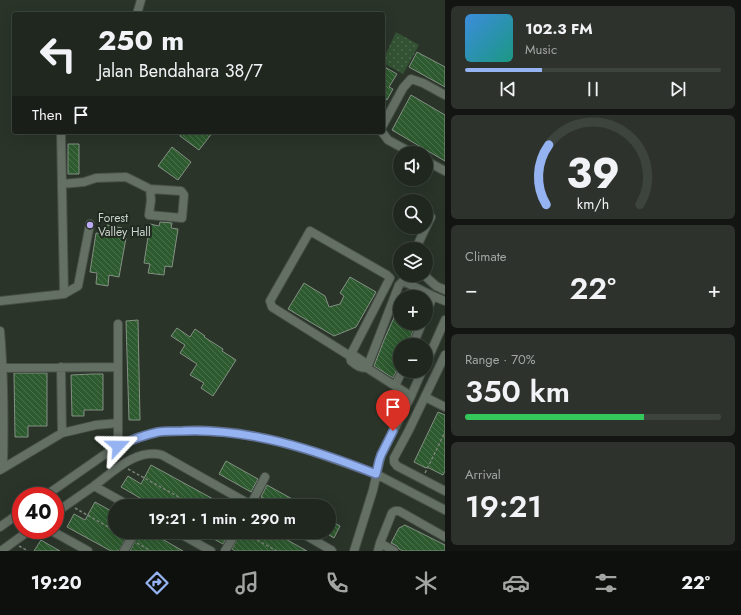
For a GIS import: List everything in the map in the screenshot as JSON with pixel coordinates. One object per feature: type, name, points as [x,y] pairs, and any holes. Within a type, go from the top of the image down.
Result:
[{"type":"street","points":[[138,12],[141,0]]},
{"type":"street","points":[[385,121],[403,88],[411,78],[445,94]]},
{"type":"street","points":[[61,134],[64,294]]},
{"type":"street","points":[[384,134],[388,140],[399,146]]},
{"type":"street","points":[[433,165],[445,171]]},
{"type":"street","points":[[62,184],[84,182],[96,178],[126,177],[150,189],[181,192],[184,195],[182,218],[149,215],[151,200],[150,189]]},
{"type":"street","points":[[0,301],[64,294],[78,286],[90,224]]},
{"type":"street","points":[[350,356],[272,307],[270,301],[310,231],[390,278],[350,356],[351,362],[360,368],[367,368],[411,396]]},
{"type":"street","points":[[367,368],[399,285],[403,281],[445,301]]},
{"type":"street","points":[[432,282],[445,290]]},
{"type":"street","points":[[433,347],[445,320]]},
{"type":"street","points":[[118,324],[118,446]]},
{"type":"street","points":[[0,331],[3,368],[2,469]]},
{"type":"street","points":[[445,355],[394,458],[396,466],[423,476],[445,492]]},
{"type":"street","points":[[3,368],[118,366]]},
{"type":"street","points":[[62,367],[62,433]]},
{"type":"street","points":[[395,386],[399,378]]},
{"type":"street","points":[[354,551],[381,455],[419,378]]},
{"type":"street","points":[[425,397],[445,407]]},
{"type":"street","points":[[2,469],[62,433],[96,425],[118,423]]},
{"type":"street","points":[[58,487],[100,457],[118,446],[136,438],[159,432],[199,430],[236,433],[277,441],[314,452],[376,474],[445,510]]},
{"type":"street","points":[[64,507],[121,466],[135,458],[153,453],[162,455],[239,499]]},
{"type":"street","points":[[254,499],[265,477]]},
{"type":"street","points":[[94,486],[117,499]]},
{"type":"street","points":[[394,551],[379,547],[392,513],[395,511],[399,511],[445,537]]},
{"type":"street","points":[[0,527],[12,518]]},
{"type":"street","points":[[64,538],[88,551]]},
{"type":"street","points":[[1,551],[18,539]]},
{"type":"street","points":[[124,551],[131,539]]},
{"type":"street","points":[[190,539],[211,551]]},
{"type":"street","points":[[225,551],[232,539]]},
{"type":"street","points":[[312,539],[332,550]]},
{"type":"path","points":[[423,476],[445,432]]},
{"type":"path","points":[[121,466],[182,499]]},
{"type":"path","points":[[68,504],[108,527]]},
{"type":"path","points":[[255,539],[277,551]]},
{"type":"green space","points":[[396,32],[419,45],[403,74],[385,64],[385,56]]},
{"type":"building","points":[[417,52],[445,67],[445,87],[409,67]]},
{"type":"building","points":[[385,67],[397,74],[389,87],[393,89],[387,100],[385,98]]},
{"type":"building","points":[[411,95],[445,115],[445,161],[433,154],[433,146],[419,146],[392,130]]},
{"type":"building","points":[[181,134],[211,134],[199,150],[180,136]]},
{"type":"building","points":[[68,144],[79,144],[79,174],[68,174]]},
{"type":"building","points":[[172,147],[191,162],[178,180],[158,166]]},
{"type":"building","points":[[160,222],[172,223],[171,228],[178,229],[172,267],[165,266],[164,275],[148,273],[150,264],[144,263],[150,224],[159,226]]},
{"type":"building","points":[[107,225],[122,228],[120,237],[126,238],[119,277],[109,275],[108,286],[96,284],[97,273],[90,272],[96,233],[105,234]]},
{"type":"building","points":[[350,277],[376,292],[356,327],[334,336],[288,309],[304,283],[325,296],[329,307],[340,304],[344,296],[340,293]]},
{"type":"building","points":[[138,320],[140,420],[129,420],[126,321]]},
{"type":"building","points":[[393,320],[393,330],[413,330],[411,338],[393,338],[393,378],[374,366]]},
{"type":"building","points":[[177,328],[190,337],[195,329],[205,336],[204,337],[223,349],[222,351],[236,360],[213,396],[201,388],[204,383],[190,375],[197,364],[180,353],[185,345],[171,336]]},
{"type":"building","points":[[14,373],[47,373],[47,426],[28,426],[28,437],[15,437]]},
{"type":"building","points":[[103,374],[103,410],[84,410],[84,416],[72,416],[71,375]]},
{"type":"building","points":[[438,412],[445,415],[445,471],[443,475],[414,462]]},
{"type":"building","points":[[226,461],[258,479],[251,492],[219,474]]},
{"type":"building","points":[[151,465],[213,499],[142,499],[121,487],[128,476],[141,484]]},
{"type":"building","points":[[267,485],[292,499],[265,499],[261,497]]},
{"type":"building","points":[[95,502],[108,509],[108,539],[125,539],[119,551],[111,551],[67,527],[74,514],[85,520]]},
{"type":"building","points":[[336,524],[340,526],[336,534]]},
{"type":"building","points":[[405,525],[445,545],[445,551],[403,551],[399,549],[391,543],[399,528]]},
{"type":"building","points":[[136,539],[162,539],[183,551],[130,551]]},
{"type":"building","points":[[214,539],[226,539],[223,544]]},
{"type":"building","points":[[237,539],[286,539],[307,551],[235,551],[232,549]]},
{"type":"building","points":[[41,540],[46,543],[60,551],[34,551]]},
{"type":"place","name":"Forest Valley Hall","points":[[90,225]]},
{"type":"route","points":[[118,446],[136,438],[159,432],[199,430],[236,433],[277,441],[354,465],[376,474],[381,455],[393,431]]}]
